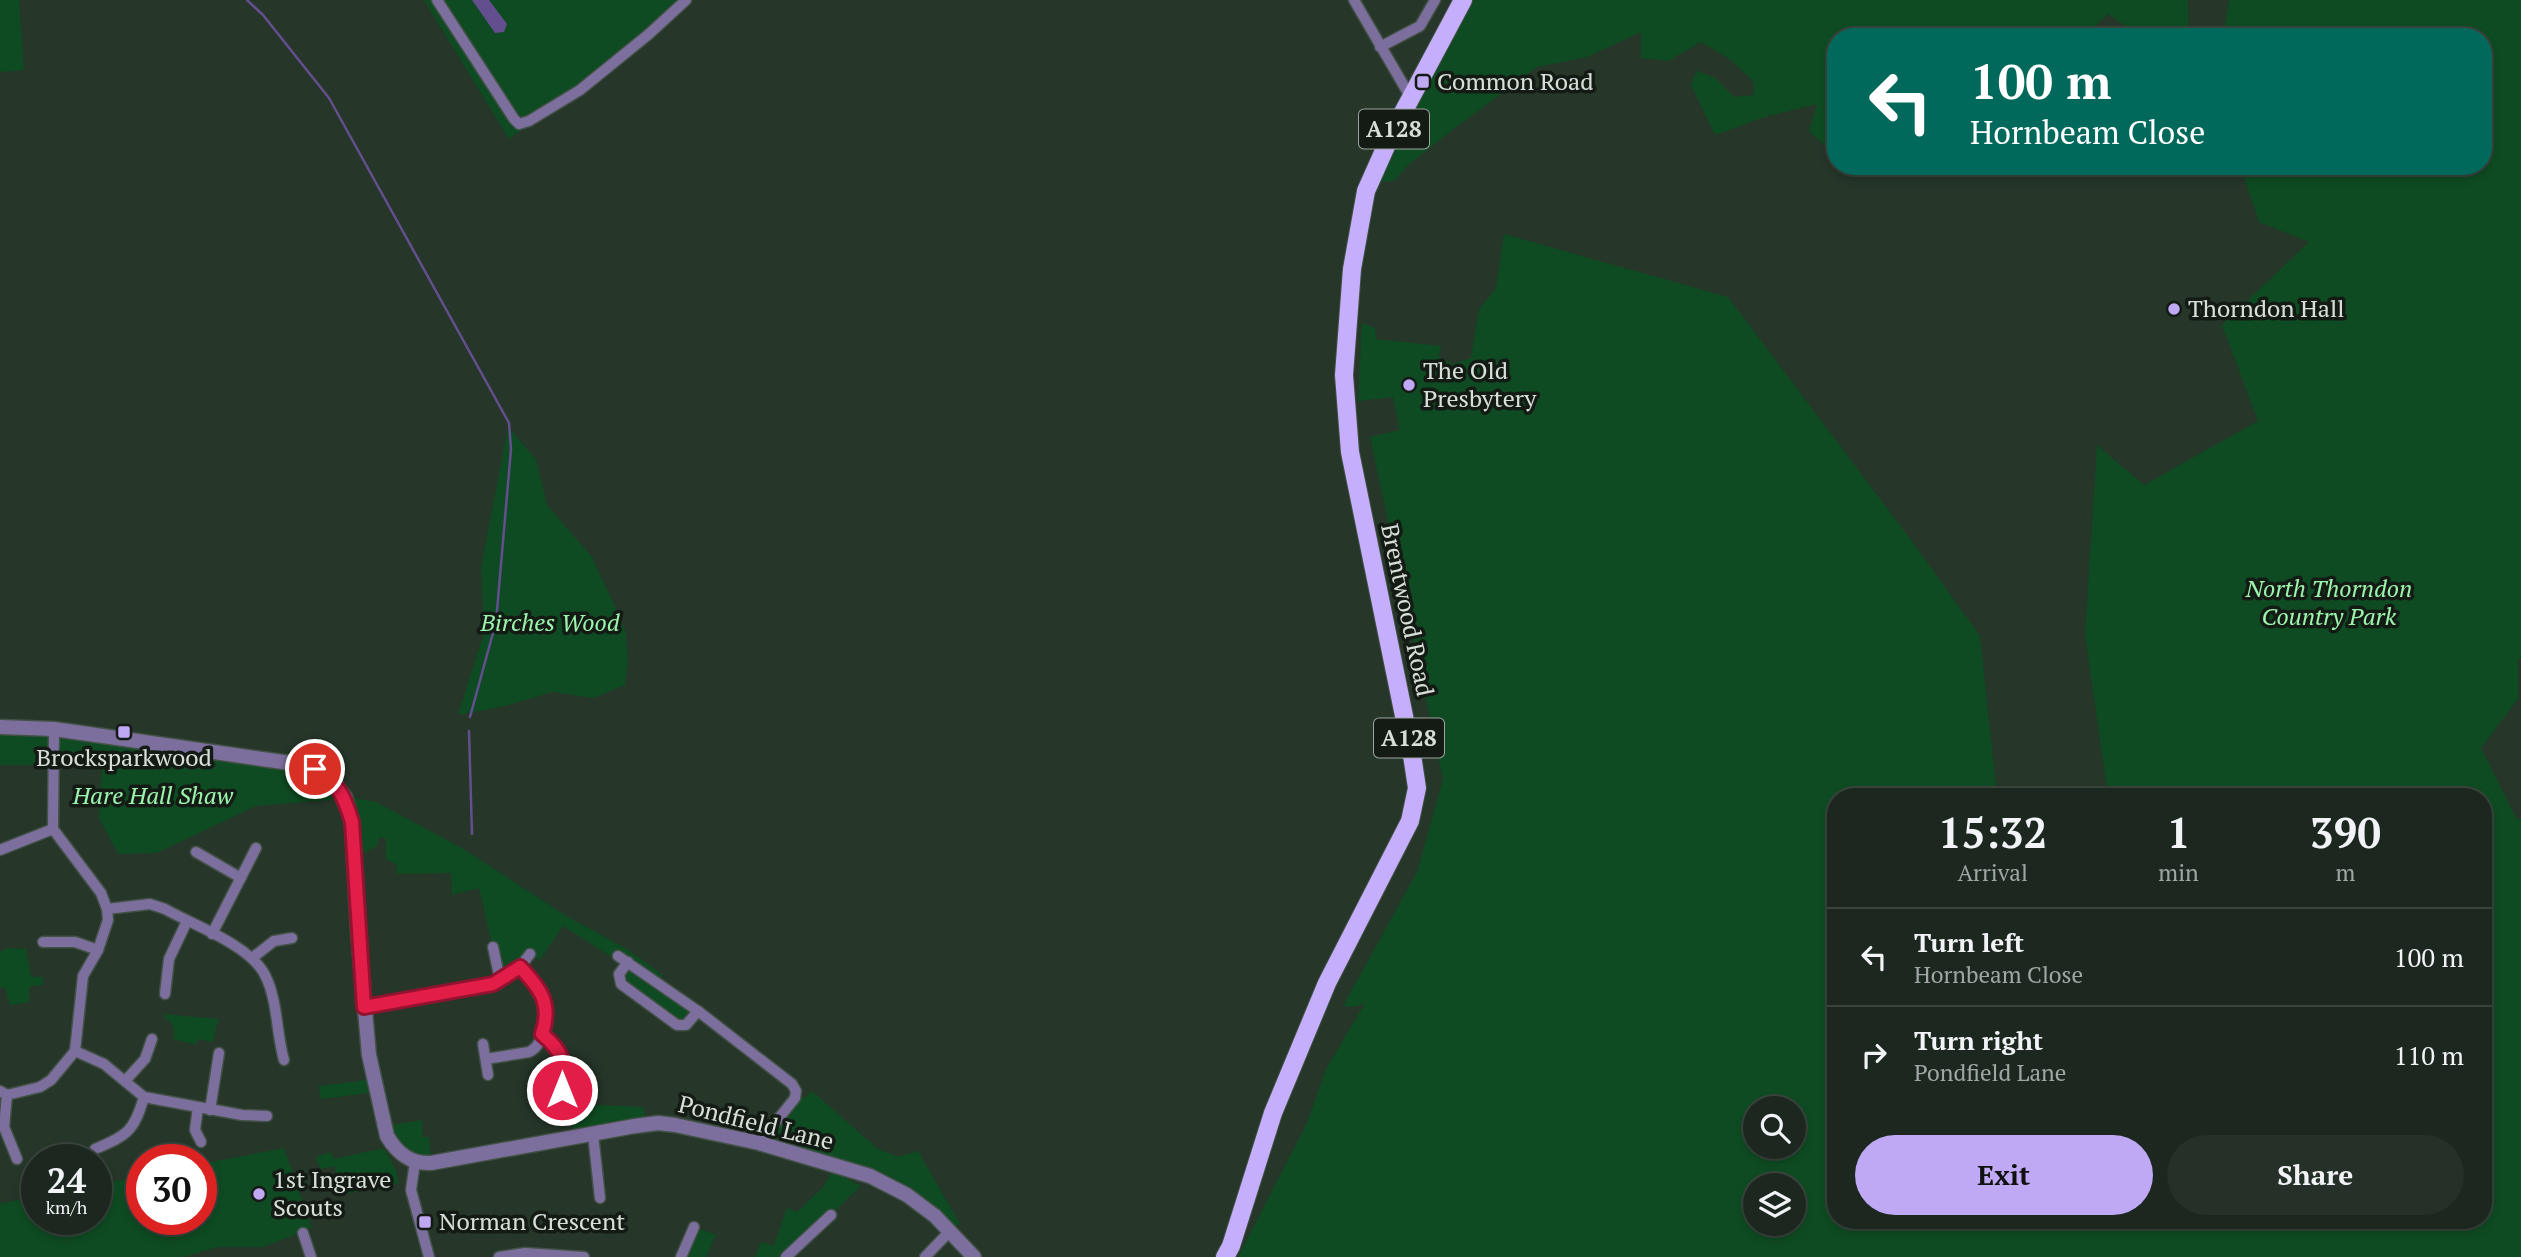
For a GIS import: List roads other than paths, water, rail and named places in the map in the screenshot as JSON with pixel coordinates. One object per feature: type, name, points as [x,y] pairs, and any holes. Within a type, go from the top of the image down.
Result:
[{"type":"main road","name":"Brentwood Road","points":[[1225,1257],[1273,1113],[1327,983],[1410,821],[1417,788],[1410,741],[1350,452],[1344,381],[1352,269],[1366,191],[1391,135],[1463,0]]},
{"type":"street","points":[[437,0],[519,124],[529,121],[580,90],[686,0]]},
{"type":"street","points":[[1354,0],[1411,98]]},
{"type":"street","points":[[1380,47],[1420,26],[1435,0]]},
{"type":"street","points":[[0,727],[54,730],[290,763],[315,769],[332,780],[345,797],[352,822],[369,1055],[387,1136],[399,1153],[415,1162],[411,1191],[429,1257]]},
{"type":"street","points":[[17,1160],[4,1127],[4,1093],[40,1087],[51,1080],[75,1051],[83,976],[98,950],[108,920],[101,893],[53,829],[54,730]]},
{"type":"street","points":[[0,850],[53,829]]},
{"type":"street","points":[[212,934],[256,848]]},
{"type":"street","points":[[196,852],[241,878]]},
{"type":"street","points":[[107,909],[150,904],[165,909],[252,958],[265,976],[277,1016],[284,1060]]},
{"type":"street","points":[[165,994],[169,959],[187,921]]},
{"type":"street","points":[[252,958],[274,941],[292,939]]},
{"type":"street","points":[[43,942],[75,942],[98,950]]},
{"type":"street","points":[[493,947],[500,980]]},
{"type":"street","points":[[364,1007],[484,986],[500,980],[520,967],[530,954]]},
{"type":"street","points":[[698,1011],[687,1025],[677,1025],[621,984],[619,974],[623,959],[698,1011],[792,1084],[799,1095],[760,1143]]},
{"type":"street","points":[[486,1059],[529,1052],[535,1049],[542,1034],[547,1011],[545,1002],[520,967]]},
{"type":"street","points":[[542,1034],[562,1055],[562,1090]]},
{"type":"street","points":[[125,1081],[145,1059],[152,1039]]},
{"type":"street","points":[[483,1044],[488,1075]]},
{"type":"street","points":[[75,1051],[104,1064],[144,1097],[242,1115],[267,1116]]},
{"type":"street","points":[[210,1110],[219,1053]]},
{"type":"street","points":[[106,1144],[118,1139],[136,1124],[144,1097]]},
{"type":"street","points":[[198,1107],[195,1130],[201,1142]]},
{"type":"street","name":"Pondfield Lane","points":[[415,1162],[430,1163],[658,1123],[760,1143],[870,1176],[907,1195],[950,1231],[974,1257]]},
{"type":"street","points":[[593,1134],[600,1198]]},
{"type":"street","points":[[786,1257],[831,1215]]},
{"type":"street","points":[[681,1257],[694,1227]]},
{"type":"street","points":[[925,1257],[950,1231]]},
{"type":"street","points":[[303,1233],[311,1257]]},
{"type":"street","points":[[499,1257],[525,1253],[584,1257]]},
{"type":"waterway","points":[[247,0],[263,15],[329,98],[509,423],[511,449],[496,622],[470,717]]},
{"type":"waterway","points":[[469,731],[472,834]]},
{"type":"place","name":"Common Road","points":[[1423,82]]},
{"type":"place","name":"Thorndon Hall","points":[[2174,309]]},
{"type":"place","name":"The Old Presbytery","points":[[1409,385]]},
{"type":"place","name":"Brocksparkwood","points":[[124,732]]},
{"type":"place","name":"1st Ingrave Scouts","points":[[259,1194]]},
{"type":"place","name":"Norman Crescent","points":[[425,1222]]},
{"type":"park label","name":"North Thorndon Country Park","points":[[2329,603]]},
{"type":"park label","name":"Birches Wood","points":[[550,623]]},
{"type":"park label","name":"Hare Hall Shaw","points":[[153,796]]}]
